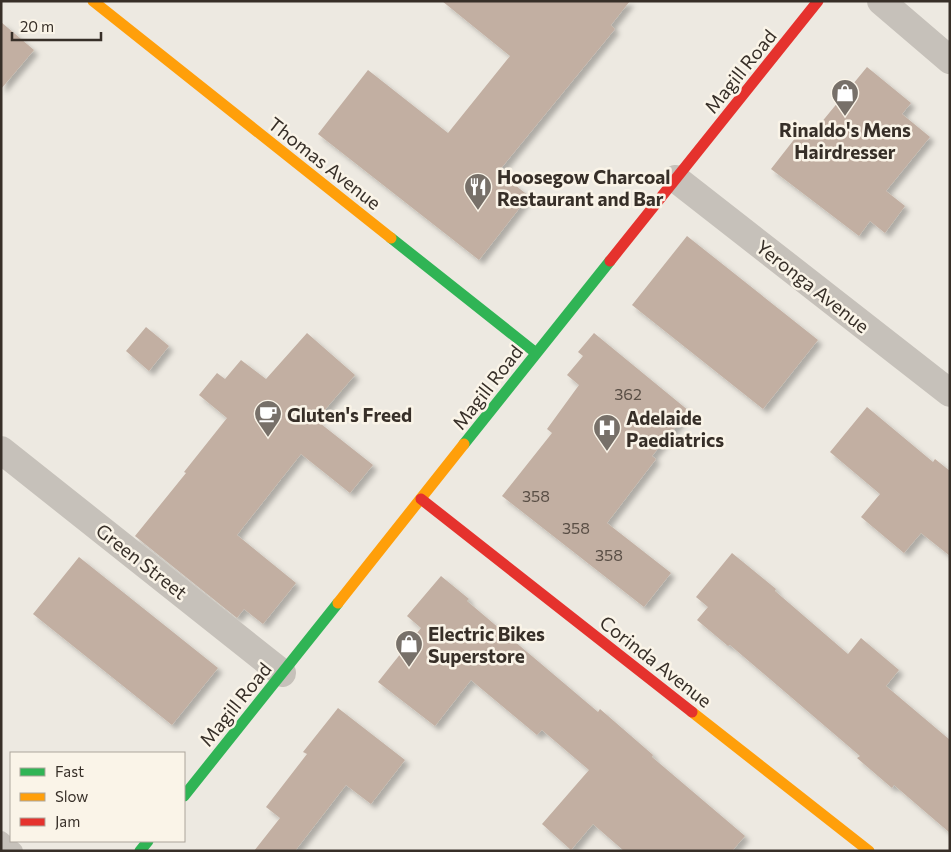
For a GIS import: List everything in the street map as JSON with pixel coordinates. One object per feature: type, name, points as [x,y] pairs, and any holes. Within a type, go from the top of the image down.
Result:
[{"type":"street","name":"Thomas Avenue","points":[[93,1],[536,352]]},
{"type":"street","name":"Magill Road","points":[[185,795],[536,352],[818,1]]},
{"type":"street","points":[[881,1],[950,60]]},
{"type":"street","name":"Yeronga Avenue","points":[[676,179],[950,393]]},
{"type":"street","name":"Green Street","points":[[1,450],[282,673]]},
{"type":"street","name":"Corinda Avenue","points":[[421,499],[869,851]]},
{"type":"lane","points":[[1,840],[14,851]]},
{"type":"building","points":[[442,1],[630,1],[611,25],[615,29],[498,172],[529,196],[479,260],[318,134],[368,70],[448,133],[510,56]]},
{"type":"building","points":[[1,22],[34,50],[1,89]]},
{"type":"building","points":[[867,67],[911,103],[902,114],[930,137],[886,191],[905,206],[885,233],[870,221],[859,236],[771,169],[803,128],[811,135]]},
{"type":"building","points":[[687,236],[818,340],[763,409],[632,305]]},
{"type":"building","points":[[146,327],[169,346],[149,371],[126,351]]},
{"type":"building","points":[[307,333],[355,375],[316,420],[373,465],[350,493],[301,454],[237,535],[296,583],[263,624],[244,609],[237,618],[135,536],[227,418],[199,395],[217,373],[225,379],[241,360],[266,379]]},
{"type":"building","points":[[594,333],[689,411],[652,456],[656,459],[607,523],[671,573],[644,607],[502,496],[552,433],[547,429],[579,385],[567,375],[583,356],[578,352]]},
{"type":"building","points":[[867,407],[933,462],[935,459],[950,471],[950,556],[921,533],[904,553],[861,517],[880,494],[830,452]]},
{"type":"building","points":[[732,553],[776,589],[775,591],[848,654],[861,638],[899,670],[886,686],[950,740],[950,833],[894,785],[892,788],[857,758],[860,756],[730,645],[728,646],[697,620],[708,607],[696,597]]},
{"type":"building","points":[[79,557],[218,668],[172,725],[33,614]]},
{"type":"building","points":[[441,576],[469,599],[467,601],[598,712],[600,709],[653,755],[652,757],[745,836],[732,851],[624,851],[593,824],[571,850],[542,824],[589,770],[542,730],[537,735],[471,680],[435,726],[378,682],[421,628],[407,616]]},
{"type":"building","points":[[338,708],[405,760],[371,804],[346,785],[295,851],[254,851],[280,818],[266,807],[307,754],[303,752]]},
{"type":"traffic: fast","points":[[391,238],[536,353]]},
{"type":"traffic: fast","points":[[464,444],[610,261]]},
{"type":"traffic: fast","points":[[185,795],[338,603]]},
{"type":"traffic: fast","points":[[140,851],[147,842]]},
{"type":"traffic: slow","points":[[93,1],[391,238]]},
{"type":"traffic: slow","points":[[338,603],[464,444]]},
{"type":"traffic: slow","points":[[692,712],[869,851]]},
{"type":"traffic: jam","points":[[610,261],[818,1]]},
{"type":"traffic: jam","points":[[421,499],[692,712]]},
{"type":"place","name":"Rinaldo's Mens Hairdresser","points":[[845,117]]},
{"type":"place","name":"Hoosegow Charcoal Restaurant and Bar","points":[[478,211]]},
{"type":"place","name":"Gluten's Freed","points":[[268,438]]},
{"type":"place","name":"Adelaide Paediatrics","points":[[607,452]]},
{"type":"place","name":"Electric Bikes Superstore","points":[[409,668]]}]
